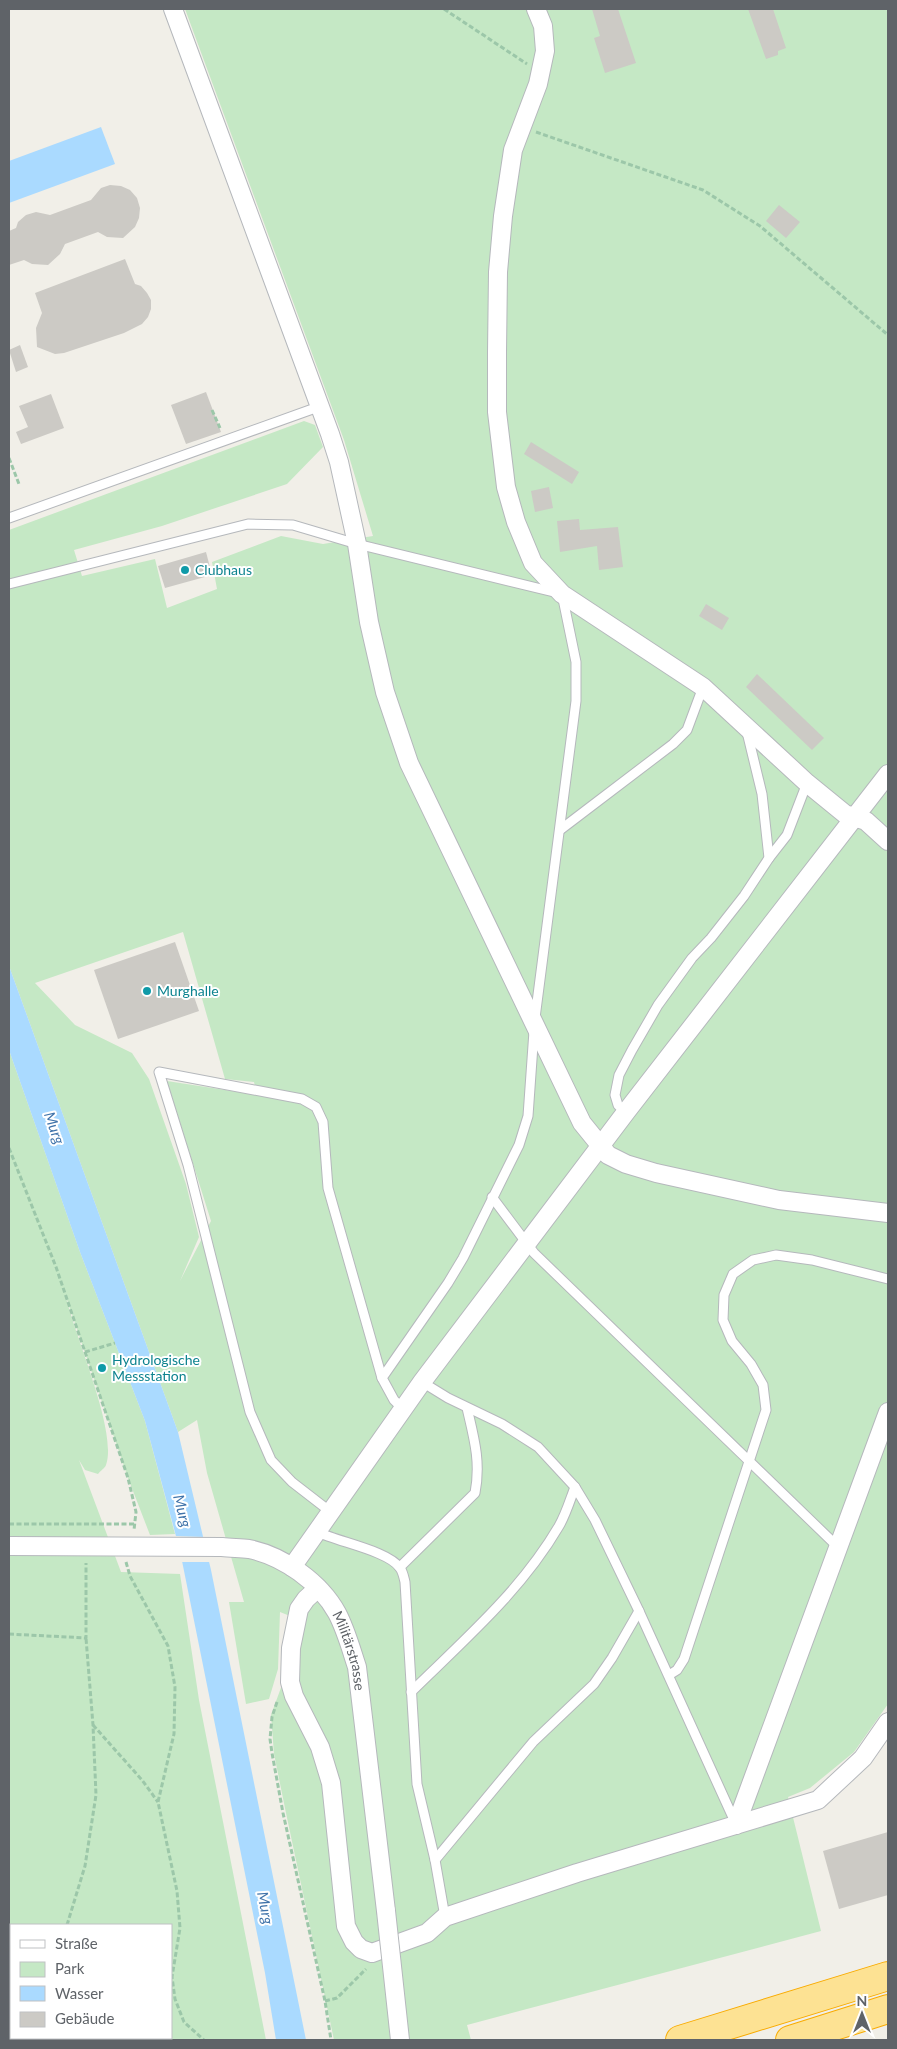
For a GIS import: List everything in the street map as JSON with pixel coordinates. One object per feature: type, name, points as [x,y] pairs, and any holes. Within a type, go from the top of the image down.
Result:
[{"type":"highway","points":[[680,2040],[888,1976]]},
{"type":"highway","points":[[790,2040],[888,2009]]},
{"type":"street","points":[[173,9],[321,406],[339,462],[357,544],[369,622],[385,692],[409,763],[534,1026],[582,1122],[608,1155],[626,1164],[656,1173],[778,1200],[888,1213]]},
{"type":"street","points":[[536,9],[543,26],[545,51],[541,73],[513,150],[503,216],[498,272],[497,412],[506,487],[516,522],[533,563],[562,594],[703,687],[807,783],[845,814],[866,821],[888,841]]},
{"type":"street","points":[[292,1567],[332,1513],[402,1408],[626,1112],[888,774]]},
{"type":"street","points":[[736,1825],[888,1412]]},
{"type":"street","name":"Militärstrasse","points":[[9,1546],[87,1547],[128,1552],[162,1547],[222,1547],[249,1550],[265,1554],[292,1567],[318,1588],[337,1613],[357,1667],[400,2040]]},
{"type":"street","points":[[318,1588],[306,1599],[299,1610],[291,1648],[290,1671],[294,1696],[320,1747],[331,1783],[346,1926],[354,1942],[361,1949],[372,1953],[426,1933],[445,1917],[577,1873],[818,1800],[863,1758],[888,1722]]},
{"type":"lane","points":[[9,518],[321,406]]},
{"type":"lane","points":[[9,584],[248,524],[293,524],[357,544],[562,594],[576,662],[576,701],[534,1026],[528,1116],[519,1145],[463,1258],[448,1283],[382,1378]]},
{"type":"lane","points":[[560,830],[673,744],[687,730],[703,687]]},
{"type":"lane","points":[[745,725],[762,794],[769,858]]},
{"type":"lane","points":[[626,1112],[618,1105],[615,1095],[619,1075],[632,1050],[658,1005],[692,958],[711,938],[744,896],[786,835],[807,783]]},
{"type":"lane","points":[[332,1513],[292,1482],[271,1460],[250,1412],[188,1165],[158,1072],[302,1099],[316,1107],[323,1122],[328,1188],[382,1378],[395,1402],[402,1408]]},
{"type":"lane","points":[[492,1197],[527,1245],[839,1548]]},
{"type":"lane","points":[[668,1675],[677,1670],[684,1658],[766,1410],[763,1385],[751,1364],[732,1341],[723,1320],[724,1295],[733,1274],[753,1260],[776,1255],[812,1260],[888,1279]]},
{"type":"lane","points":[[422,1382],[467,1408],[502,1424],[538,1447],[575,1487],[596,1520],[736,1825]]},
{"type":"lane","points":[[400,1567],[475,1493],[478,1476],[478,1458],[467,1408]]},
{"type":"lane","points":[[411,1692],[493,1612],[531,1568],[560,1524],[575,1487]]},
{"type":"lane","points":[[318,1532],[330,1538],[384,1555],[400,1567],[406,1582],[417,1784],[435,1860],[445,1917]]},
{"type":"lane","points":[[435,1860],[533,1742],[594,1684],[612,1658],[639,1611]]},
{"type":"path","points":[[444,9],[541,73]]},
{"type":"path","points":[[522,128],[703,190],[760,226],[888,335]]},
{"type":"path","points":[[212,410],[220,427]]},
{"type":"path","points":[[9,458],[19,484]]},
{"type":"path","points":[[9,1148],[56,1267],[128,1478],[136,1512],[128,1552],[130,1576],[168,1646],[175,1687],[174,1734],[158,1802]]},
{"type":"path","points":[[85,1352],[115,1343]]},
{"type":"path","points":[[9,1524],[135,1524]]},
{"type":"path","points":[[67,1924],[85,1866],[96,1795],[86,1638],[87,1547]]},
{"type":"path","points":[[9,1634],[86,1638]]},
{"type":"path","points":[[290,1671],[272,1717],[270,1739],[284,1813],[325,2001],[331,2040]]},
{"type":"path","points":[[93,1725],[142,1780],[158,1802],[177,1891],[180,1928],[172,1977],[173,1998],[184,2022],[204,2040]]},
{"type":"path","points":[[325,2001],[337,1998],[362,1974],[370,1964],[372,1953]]},
{"type":"green space","points":[[185,9],[888,9],[888,1704],[854,1752],[810,1788],[788,1797],[821,1931],[467,2025],[471,2040],[334,2040],[274,1754],[271,1715],[305,1622],[280,1612],[278,1669],[269,1699],[246,1704],[229,1602],[244,1602],[207,1473],[197,1420],[178,1432],[9,966],[9,530],[304,421],[315,425],[323,447],[287,484],[162,526],[74,550],[82,576],[155,559],[167,608],[217,589],[212,562],[281,536],[323,544],[373,536],[344,440]],"holes":[[[183,932],[225,1079],[254,1082],[257,1095],[167,1081],[211,1221],[180,1281],[199,1237],[186,1184],[149,1079],[132,1053],[75,1025],[35,983]]]},
{"type":"green space","points":[[9,1050],[80,1252],[145,1421],[175,1534],[150,1535],[128,1478],[66,1297],[101,1407],[108,1450],[106,1465],[98,1474],[85,1470],[79,1460],[121,1572],[180,1574],[199,1700],[266,2040],[9,2040]]},
{"type":"water","points":[[101,127],[115,164],[9,203],[9,161]]},
{"type":"water","name":"Murg","points":[[9,966],[178,1432],[211,1570],[306,2040],[276,2040],[265,1973],[180,1551],[145,1421],[80,1252],[9,1050]]},
{"type":"pier","points":[[174,1536],[206,1537],[212,1562],[180,1562]]},
{"type":"building","points":[[592,9],[618,9],[636,63],[605,73],[594,38],[600,36]]},
{"type":"building","points":[[748,9],[773,9],[786,48],[778,51],[778,55],[766,59]]},
{"type":"building","points":[[110,185],[121,186],[130,190],[137,198],[140,208],[139,218],[135,227],[123,238],[107,237],[98,232],[65,244],[60,254],[48,265],[32,264],[24,260],[9,265],[9,231],[16,228],[18,222],[26,215],[36,212],[50,215],[91,200],[101,188]]},
{"type":"building","points":[[779,205],[800,222],[786,238],[766,221]]},
{"type":"building","points":[[125,259],[135,284],[141,286],[151,300],[151,309],[148,317],[142,324],[124,333],[64,353],[55,354],[37,347],[36,328],[42,313],[35,293]]},
{"type":"building","points":[[20,345],[28,367],[16,372],[9,350]]},
{"type":"building","points":[[206,392],[221,432],[186,444],[171,405]]},
{"type":"building","points":[[51,394],[64,428],[21,444],[16,432],[28,427],[19,406]]},
{"type":"building","points":[[531,442],[579,472],[572,484],[524,454]]},
{"type":"building","points":[[549,487],[553,508],[535,512],[531,491]]},
{"type":"building","points":[[579,519],[580,530],[618,527],[623,567],[599,570],[597,546],[560,552],[557,521]]},
{"type":"building","name":"Clubhaus","points":[[206,552],[212,575],[165,588],[158,566]]},
{"type":"building","points":[[706,604],[729,618],[722,630],[699,616]]},
{"type":"building","points":[[757,674],[824,738],[812,750],[746,687]]},
{"type":"building","name":"Murghalle","points":[[175,942],[199,1011],[118,1039],[94,970]]},
{"type":"building","points":[[888,1832],[888,1895],[839,1909],[823,1851]]},
{"type":"place","name":"Clubhaus","points":[[185,570]]},
{"type":"place","name":"Murghalle","points":[[147,991]]},
{"type":"place","name":"Hydrologische Messstation","points":[[102,1368]]}]
